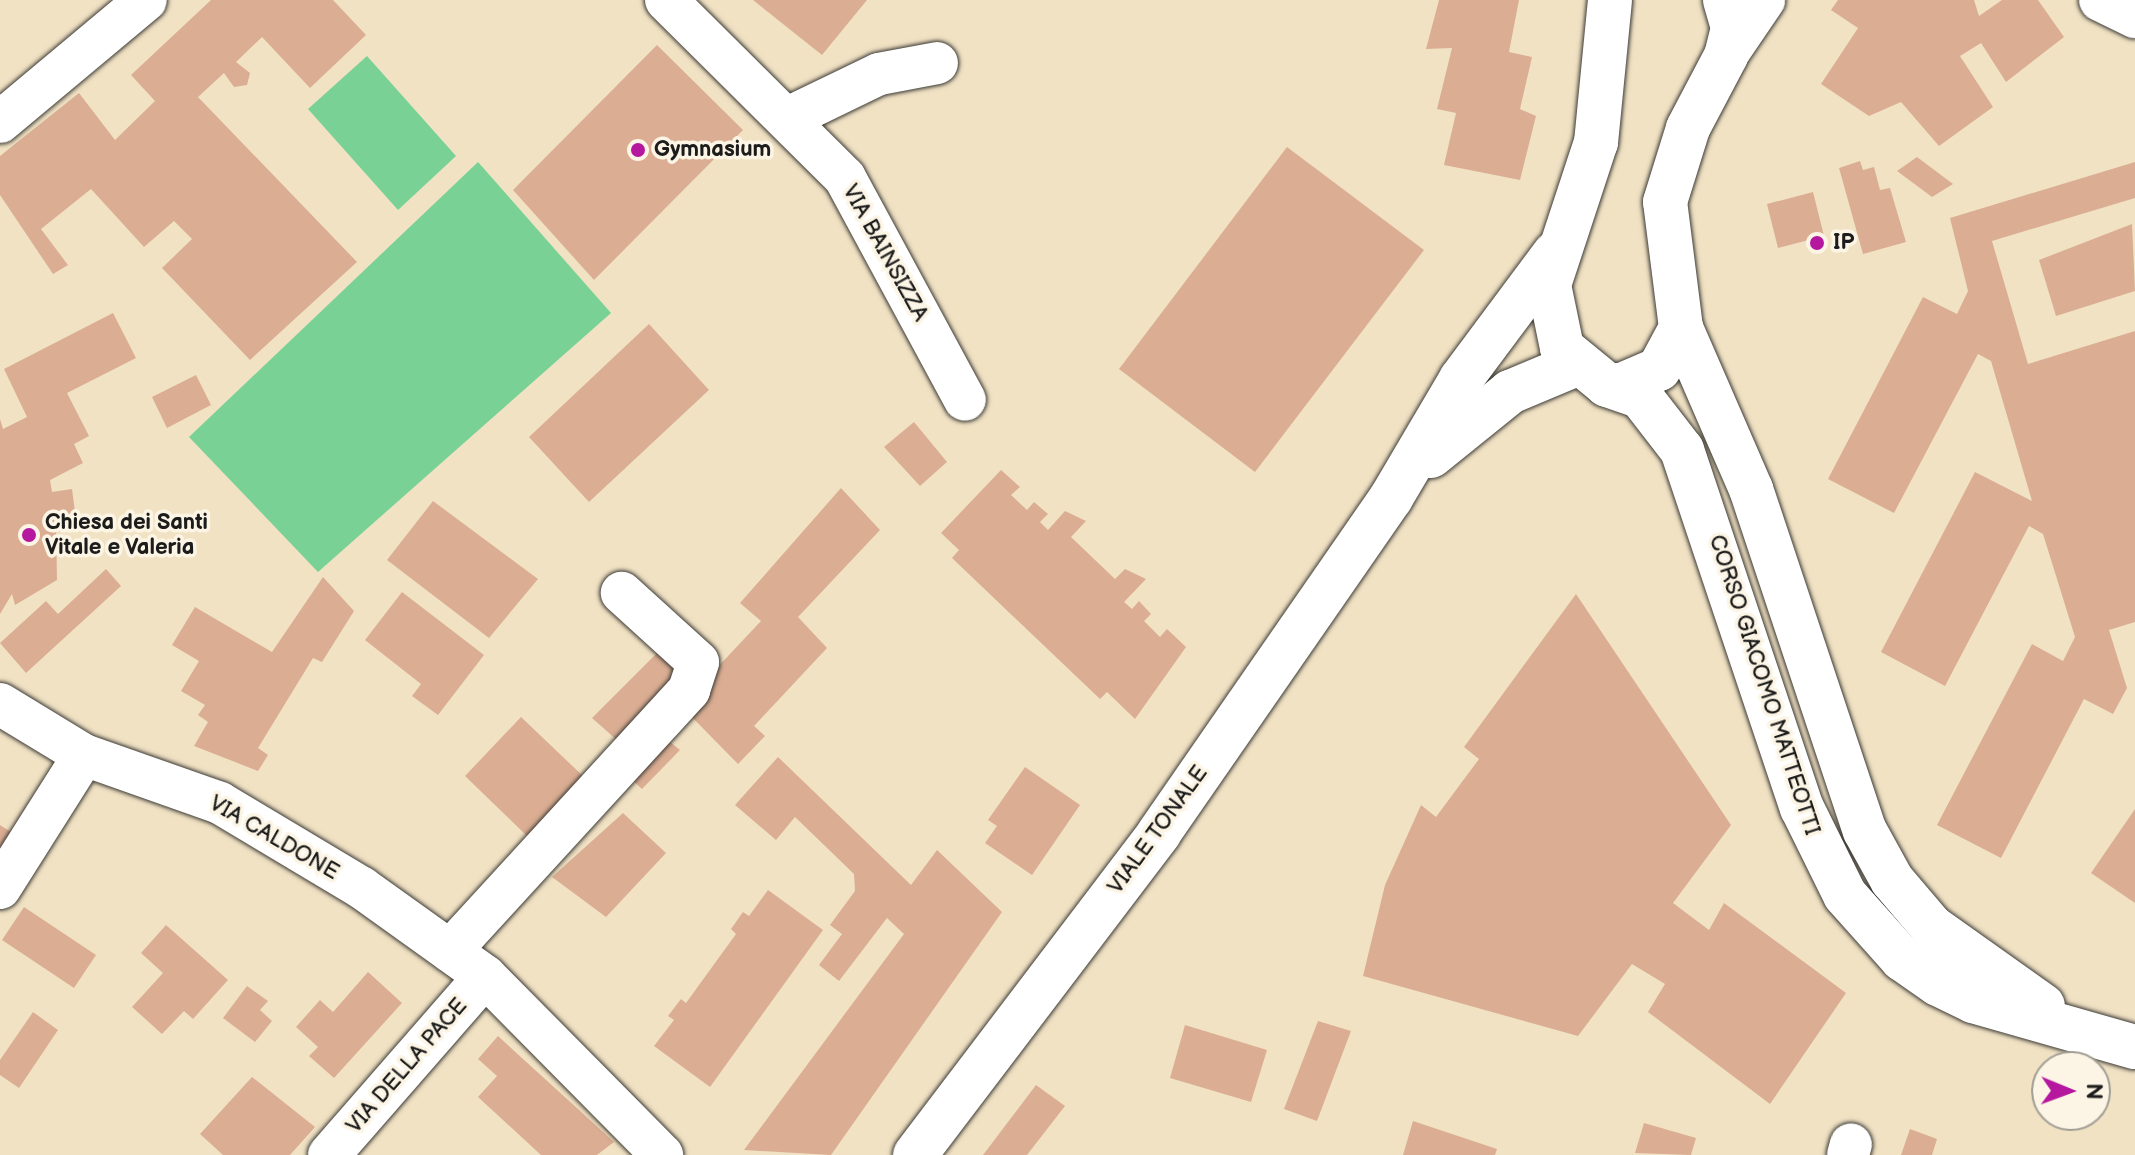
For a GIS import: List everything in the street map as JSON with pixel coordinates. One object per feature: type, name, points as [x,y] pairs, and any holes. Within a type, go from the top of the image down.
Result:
[{"type":"main road","points":[[1725,0],[1733,28],[1726,56]]},
{"type":"main road","points":[[1593,374],[1562,348],[1552,318],[1555,253],[1596,142],[1602,8]]},
{"type":"main road","name":"CORSO GIACOMO MATTEOTTI","points":[[1726,56],[1688,128],[1665,202],[1681,328],[1751,489],[1843,773],[1892,880],[1981,968],[2073,1024]]},
{"type":"main road","name":"VIALE TONALE","points":[[915,1155],[1159,833],[1391,498],[1461,379],[1555,253]]},
{"type":"main road","name":"VIALE TONALE","points":[[1391,498],[1472,419],[1510,392],[1593,374],[1659,369],[1681,328]]},
{"type":"main road","name":"CORSO GIACOMO MATTEOTTI","points":[[1593,374],[1641,397],[1682,450],[1802,808],[1845,895],[1902,959],[1938,984],[1973,1001],[2073,1024],[2135,1047]]},
{"type":"street","points":[[0,122],[146,0]]},
{"type":"street","name":"VIA BAINSIZZA","points":[[666,0],[790,117],[845,178],[965,400]]},
{"type":"street","points":[[1726,56],[1764,0]]},
{"type":"street","points":[[2100,0],[2135,17]]},
{"type":"street","points":[[790,117],[879,74],[937,63]]},
{"type":"street","points":[[450,951],[689,690],[698,662],[622,593]]},
{"type":"street","name":"VIA CALDONE","points":[[0,704],[84,755],[220,803],[450,951],[485,976],[643,1148]]},
{"type":"street","points":[[0,888],[84,755]]},
{"type":"street","name":"VIA DELLA PACE","points":[[329,1155],[485,976]]},
{"type":"green space","points":[[367,56],[456,156],[398,210],[308,109]]},
{"type":"green space","points":[[478,162],[611,313],[318,572],[189,437]]},
{"type":"building","points":[[211,0],[333,0],[366,35],[310,88],[262,37],[236,62],[250,73],[247,85],[234,87],[224,73],[198,97],[357,262],[250,360],[162,268],[192,239],[174,221],[144,247],[91,189],[41,229],[68,265],[53,274],[0,195],[0,156],[79,93],[115,140],[155,101],[131,75]]},
{"type":"building","points":[[753,0],[867,0],[822,55]]},
{"type":"building","points":[[1439,0],[1519,0],[1509,52],[1532,57],[1520,109],[1536,116],[1520,180],[1444,165],[1456,113],[1437,109],[1452,48],[1426,49]]},
{"type":"building","points":[[1838,0],[1974,0],[1979,16],[2002,0],[2038,0],[2064,37],[2006,82],[1981,43],[1960,56],[1993,107],[1939,146],[1901,102],[1869,116],[1821,84],[1858,28],[1831,10]]},
{"type":"building","name":"Gymnasium","points":[[657,45],[743,130],[594,280],[513,190]]},
{"type":"building","points":[[1287,147],[1424,250],[1255,472],[1119,369]]},
{"type":"building","points":[[1917,157],[1953,184],[1932,197],[1897,171]]},
{"type":"building","points":[[1860,161],[1863,170],[1874,167],[1880,190],[1890,188],[1906,242],[1863,254],[1839,168]]},
{"type":"building","points":[[2135,162],[2135,198],[1992,241],[2028,364],[2135,331],[2135,622],[2109,630],[2127,688],[2113,714],[2084,699],[2001,858],[1937,825],[2032,644],[2063,661],[2075,637],[2043,534],[2029,526],[1945,686],[1881,652],[1975,472],[2032,501],[1991,361],[1978,354],[1894,513],[1828,479],[1923,297],[1957,314],[1968,291],[1950,218]]},
{"type":"building","points":[[1813,192],[1824,236],[1778,248],[1767,204]]},
{"type":"building","points":[[2132,224],[2135,291],[2056,316],[2039,260]]},
{"type":"building","points":[[113,313],[136,358],[67,393],[89,436],[74,444],[83,463],[50,480],[52,492],[72,489],[76,519],[56,522],[57,580],[15,605],[12,594],[0,614],[0,419],[3,429],[27,417],[4,369]]},
{"type":"building","points":[[649,324],[709,390],[589,502],[529,437]]},
{"type":"building","points":[[196,375],[211,405],[167,428],[152,397]]},
{"type":"building","points":[[914,422],[947,462],[920,486],[884,447]]},
{"type":"building","points":[[1001,470],[1020,487],[1011,495],[1027,510],[1034,502],[1048,514],[1040,522],[1048,530],[1065,511],[1086,521],[1071,537],[1115,579],[1125,569],[1146,579],[1124,602],[1132,609],[1139,601],[1151,614],[1144,621],[1160,637],[1167,629],[1186,647],[1135,719],[1107,692],[1100,699],[952,558],[959,550],[941,533]]},
{"type":"building","points":[[841,488],[880,530],[798,617],[827,648],[754,726],[765,736],[738,764],[681,706],[761,621],[740,603]]},
{"type":"building","points":[[433,501],[538,579],[489,638],[387,560]]},
{"type":"building","points":[[106,569],[121,586],[26,673],[0,643],[46,601],[58,614]]},
{"type":"building","points":[[323,577],[354,611],[322,662],[313,658],[258,748],[268,755],[258,771],[194,746],[208,722],[198,715],[205,705],[181,691],[199,661],[172,645],[195,607],[272,652]]},
{"type":"building","points":[[402,592],[484,655],[438,715],[412,696],[421,684],[365,640]]},
{"type":"building","points":[[1576,594],[1731,825],[1673,903],[1709,930],[1724,903],[1846,993],[1770,1104],[1648,1012],[1665,984],[1632,964],[1578,1036],[1363,976],[1385,885],[1421,805],[1436,817],[1479,759],[1464,747]]},
{"type":"building","points":[[658,652],[684,674],[618,741],[592,718]]},
{"type":"building","points":[[521,717],[584,777],[527,836],[465,776]]},
{"type":"building","points":[[659,733],[680,750],[642,789],[623,772]]},
{"type":"building","points":[[778,757],[911,885],[937,850],[1002,912],[831,1155],[744,1150],[904,934],[887,918],[839,981],[819,965],[842,934],[830,925],[855,891],[854,874],[795,817],[776,840],[735,805]]},
{"type":"building","points":[[1025,767],[1080,805],[1032,875],[985,843],[997,826],[988,820]]},
{"type":"building","points":[[2135,809],[2135,903],[2091,873]]},
{"type":"building","points":[[623,813],[666,853],[606,917],[552,877]]},
{"type":"building","points":[[0,825],[14,834],[0,855]]},
{"type":"building","points":[[768,890],[823,930],[710,1087],[654,1046],[674,1020],[668,1016],[681,999],[686,1003],[736,934],[731,929],[743,912],[749,916]]},
{"type":"building","points":[[24,907],[96,955],[74,988],[2,940]]},
{"type":"building","points":[[166,925],[228,980],[193,1019],[184,1011],[162,1034],[132,1007],[163,973],[141,953]]},
{"type":"building","points":[[368,972],[402,1003],[334,1078],[309,1056],[318,1047],[296,1027],[320,1000],[333,1012]]},
{"type":"building","points":[[247,986],[268,1001],[260,1010],[272,1021],[255,1042],[223,1018]]},
{"type":"building","points":[[33,1012],[58,1030],[19,1088],[0,1075],[0,1060]]},
{"type":"building","points":[[1318,1021],[1351,1031],[1317,1121],[1284,1109]]},
{"type":"building","points":[[1185,1025],[1267,1050],[1251,1102],[1170,1078]]},
{"type":"building","points":[[498,1036],[614,1142],[597,1155],[541,1155],[478,1097],[497,1076],[478,1059]]},
{"type":"building","points":[[252,1077],[315,1127],[290,1155],[223,1155],[200,1134]]},
{"type":"building","points":[[1036,1085],[1065,1106],[1027,1155],[983,1155]]},
{"type":"building","points":[[1413,1121],[1497,1149],[1495,1155],[1403,1155]]},
{"type":"building","points":[[1644,1123],[1696,1138],[1691,1155],[1635,1153]]},
{"type":"building","points":[[1910,1129],[1937,1139],[1932,1155],[1901,1155]]},
{"type":"place","name":"Gymnasium","points":[[638,150]]},
{"type":"place","name":"IP","points":[[1817,243]]},
{"type":"place","name":"Chiesa dei Santi Vitale e Valeria","points":[[29,535]]}]
